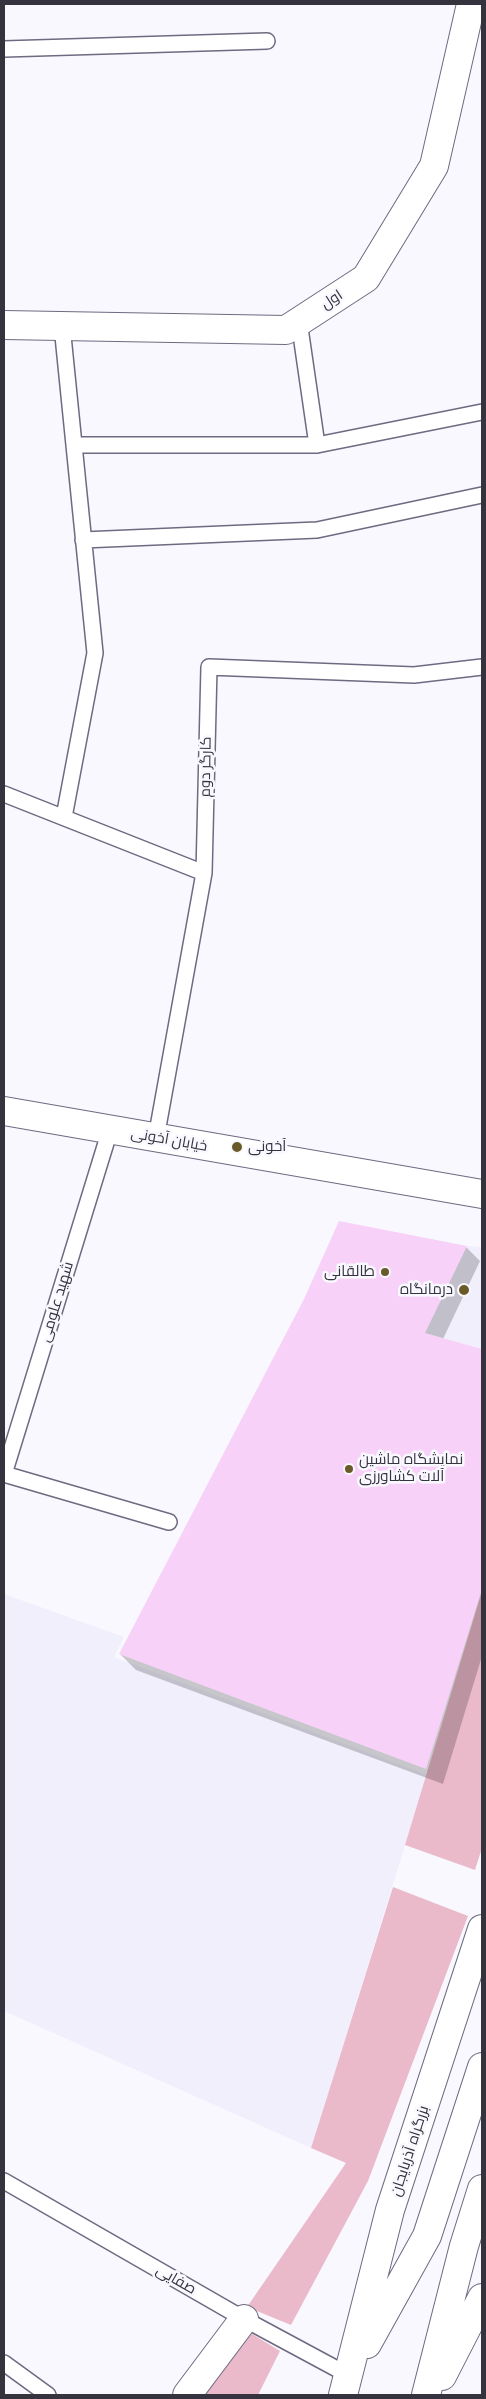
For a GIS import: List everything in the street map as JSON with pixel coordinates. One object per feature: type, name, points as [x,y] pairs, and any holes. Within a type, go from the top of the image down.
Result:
[{"type":"main road","name":"اول","points":[[4,325],[286,330],[366,278],[434,166],[471,4]]},
{"type":"main road","name":"خیابان آخونی","points":[[4,1112],[482,1194]]},
{"type":"main road","name":"بزرگراه آذربایجان","points":[[346,2386],[390,2210],[482,1929]]},
{"type":"main road","points":[[346,2386],[427,2236],[482,2067]]},
{"type":"main road","points":[[426,2395],[464,2246],[482,2189]]},
{"type":"main road","points":[[433,2395],[479,2313]]},
{"type":"main road","points":[[187,2395],[244,2319]]},
{"type":"lane","points":[[4,49],[267,42]]},
{"type":"lane","points":[[299,322],[317,445]]},
{"type":"lane","points":[[62,326],[95,653],[64,817]]},
{"type":"lane","points":[[74,445],[317,445],[482,412]]},
{"type":"lane","points":[[83,540],[317,530],[482,495]]},
{"type":"lane","name":"کارگر دوم","points":[[156,1138],[204,873],[209,667],[414,675],[482,667]]},
{"type":"lane","points":[[4,794],[204,873]]},
{"type":"lane","name":"شهید علومی","points":[[4,1474],[110,1130]]},
{"type":"lane","points":[[4,1474],[169,1522]]},
{"type":"lane","name":"صفایی","points":[[4,2180],[244,2319],[346,2386]]},
{"type":"lane","points":[[4,2362],[48,2395]]},
{"type":"shaded area","name":"درمانگاه","points":[[467,1246],[482,1247],[482,1349],[425,1333]]},
{"type":"shaded area","points":[[482,1591],[482,1848],[475,1870],[405,1845]]},
{"type":"shaded area","points":[[4,1594],[124,1637],[114,1657],[427,1775],[311,2148],[4,2011]]},
{"type":"shaded area","points":[[393,1887],[468,1916],[368,2181],[291,2325],[247,2307],[346,2163],[311,2148]]},
{"type":"shaded area","points":[[239,2326],[280,2351],[258,2395],[187,2395]]},
{"type":"building","name":"نمایشگاه ماشین آلات کشاورزی","points":[[339,1221],[467,1246],[425,1333],[482,1349],[482,1589],[426,1769],[119,1654],[304,1299]]},
{"type":"place","name":"آخونی","points":[[237,1147]]},
{"type":"place","name":"طالقانی","points":[[385,1272]]},
{"type":"place","name":"درمانگاه","points":[[464,1290]]},
{"type":"place","name":"نمایشگاه ماشین آلات کشاورزی","points":[[349,1469]]}]
